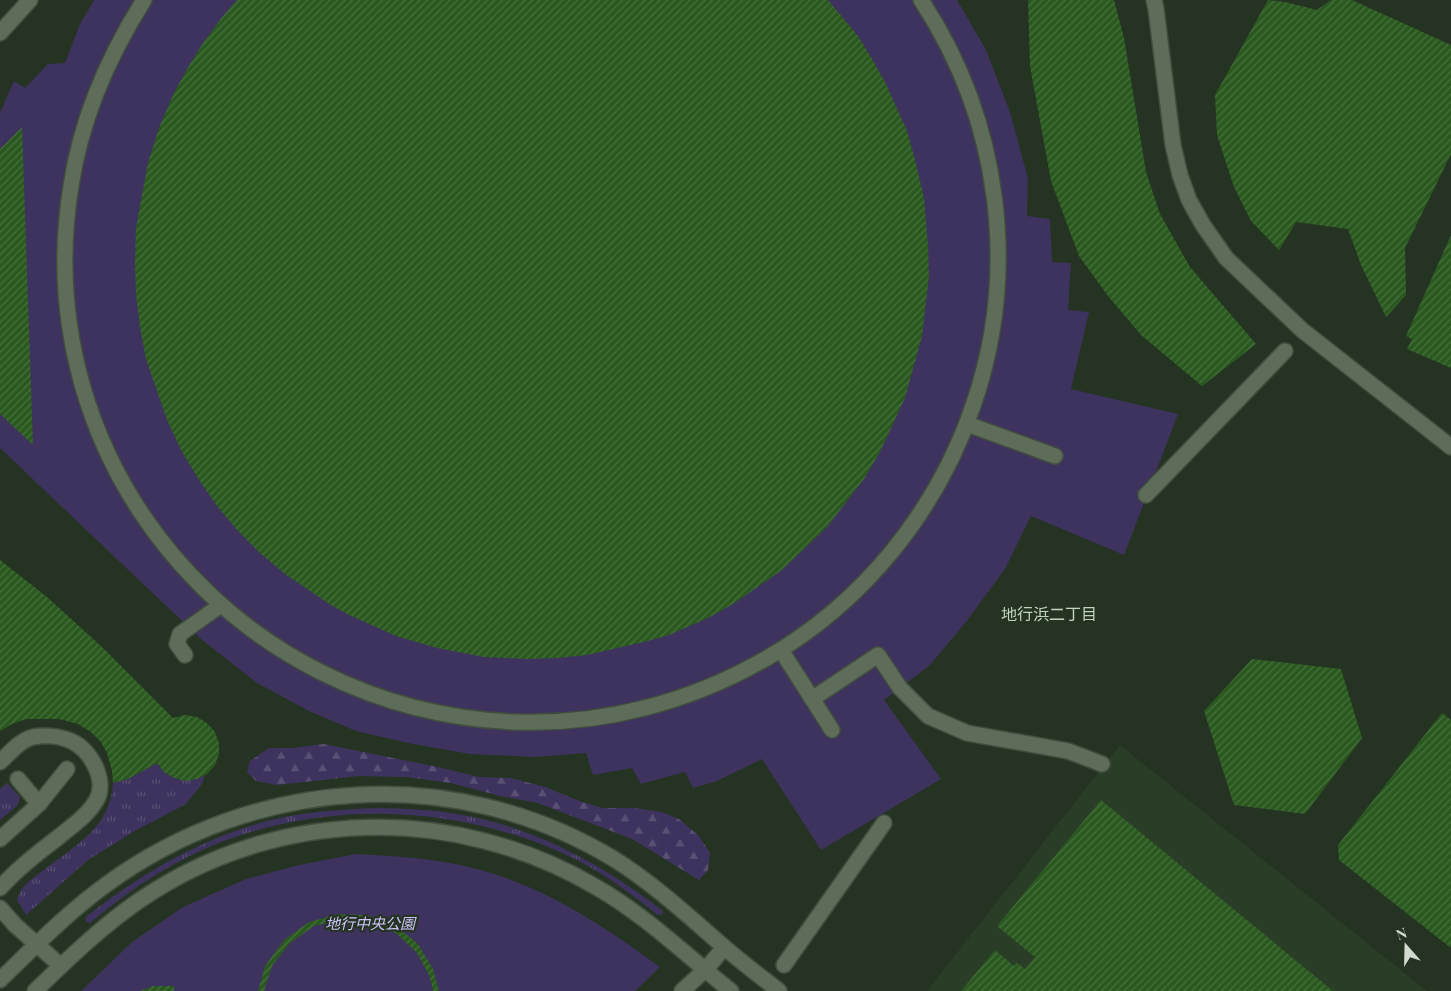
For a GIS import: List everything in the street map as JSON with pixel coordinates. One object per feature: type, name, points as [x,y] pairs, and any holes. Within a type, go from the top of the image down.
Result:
[{"type":"street","points":[[0,33],[30,0]]},
{"type":"street","points":[[144,0],[113,54],[98,86],[86,120],[70,188],[65,260],[66,295],[77,365],[102,441],[130,496],[171,554],[221,605],[250,629],[314,669],[347,686],[382,699],[419,709],[456,717],[493,721],[531,722],[568,721],[643,709],[715,685],[748,669],[812,629],[868,580],[892,552],[935,491],[967,424],[988,356],[994,321],[998,268],[997,215],[989,162],[976,111],[963,77],[948,46],[921,0]]},
{"type":"street","points":[[1154,0],[1173,145],[1180,176],[1189,200],[1203,225],[1226,258],[1302,330],[1451,447]]},
{"type":"street","points":[[1146,495],[1285,351]]},
{"type":"street","points":[[967,424],[1055,456]]},
{"type":"street","points":[[185,655],[177,644],[180,634],[221,605]]},
{"type":"street","points":[[781,650],[832,730]]},
{"type":"street","points":[[812,698],[878,655],[900,688],[928,716],[967,733],[1068,751],[1102,764]]},
{"type":"street","points":[[0,762],[26,740],[33,737],[48,736],[62,738],[78,744],[86,753],[98,774],[100,785],[96,800],[83,817],[14,873],[0,888]]},
{"type":"street","points":[[0,839],[39,804],[67,769]]},
{"type":"street","points":[[18,779],[39,804]]},
{"type":"street","points":[[0,980],[36,944],[106,884],[150,856],[200,830],[282,804],[339,796],[378,794],[418,796],[476,804],[529,820],[580,841],[614,859],[644,879],[671,900],[724,948],[779,991]]},
{"type":"street","points":[[784,966],[884,823]]},
{"type":"street","points":[[35,991],[100,932],[142,899],[168,883],[214,860],[248,846],[289,836],[342,828],[378,826],[413,828],[469,836],[520,851],[568,871],[622,904],[731,991]]},
{"type":"street","points":[[0,908],[15,925],[61,966]]},
{"type":"street","points":[[682,991],[705,970],[724,948]]},
{"type":"shaded area","points":[[1120,745],[1427,991],[927,991]]},
{"type":"green space","points":[[94,0],[957,0],[986,50],[1010,112],[1028,179],[1027,216],[1050,219],[1052,262],[1071,263],[1068,310],[1089,312],[1071,389],[1178,414],[1124,555],[1031,516],[1005,569],[966,622],[929,666],[884,700],[941,779],[821,850],[762,759],[717,781],[693,788],[685,772],[641,784],[632,768],[593,775],[586,753],[535,757],[470,754],[356,731],[309,711],[257,683],[201,639],[0,448],[0,113],[14,81],[25,88],[48,64],[65,63],[80,24]]},
{"type":"green space","points":[[324,744],[479,777],[511,778],[545,787],[582,802],[603,808],[634,808],[662,812],[679,819],[699,836],[710,853],[708,870],[699,880],[632,839],[538,803],[500,796],[451,783],[407,777],[359,776],[277,785],[256,781],[247,772],[250,761],[269,748],[292,748]]},
{"type":"green space","points":[[157,763],[168,774],[179,779],[191,780],[205,775],[202,784],[186,804],[133,832],[88,860],[26,915],[17,900],[21,891],[33,878],[77,845],[98,824],[111,799],[113,783],[128,779]]},
{"type":"green space","points":[[7,783],[20,797],[18,805],[0,820],[0,789]]},
{"type":"green space","points":[[379,808],[450,813],[473,817],[524,832],[573,853],[596,866],[640,894],[662,910],[663,914],[658,915],[596,870],[534,842],[494,829],[453,820],[411,815],[369,814],[285,823],[223,841],[163,871],[125,895],[90,923],[86,922],[86,917],[108,900],[155,869],[230,833],[284,817],[331,811]]},
{"type":"green space","name":"地行中央公園","points":[[356,854],[444,862],[473,868],[524,885],[571,908],[616,936],[660,967],[635,991],[81,991],[132,942],[183,907],[246,879],[299,865]]},
{"type":"building","points":[[237,0],[828,0],[858,36],[872,59],[885,82],[907,131],[924,198],[929,276],[922,336],[905,398],[880,452],[864,479],[827,527],[782,570],[733,604],[708,618],[669,635],[648,641],[587,655],[557,658],[484,657],[437,648],[396,636],[329,604],[285,574],[260,553],[217,506],[181,450],[167,420],[146,359],[136,295],[136,228],[148,163],[159,128],[173,95],[187,69],[203,43]]},
{"type":"building","points":[[1028,0],[1114,0],[1124,38],[1146,172],[1160,214],[1190,267],[1256,344],[1202,386],[1141,335],[1108,296],[1079,256],[1051,181],[1030,66]]},
{"type":"building","points":[[1268,0],[1317,10],[1331,0],[1352,0],[1451,45],[1451,154],[1405,248],[1406,295],[1386,317],[1361,265],[1348,229],[1296,222],[1279,250],[1251,221],[1234,187],[1217,135],[1215,95]]},
{"type":"building","points":[[22,127],[33,445],[0,414],[0,149]]},
{"type":"building","points":[[1451,235],[1451,368],[1407,349],[1412,339],[1406,336]]},
{"type":"building","points":[[0,560],[47,597],[102,647],[173,718],[185,715],[197,717],[207,723],[215,732],[219,743],[219,754],[215,765],[207,774],[197,779],[185,781],[174,778],[164,772],[157,763],[128,779],[113,783],[107,753],[101,742],[91,732],[78,724],[59,719],[26,719],[0,731]]},
{"type":"building","points":[[1252,659],[1341,669],[1362,738],[1305,814],[1234,805],[1204,711]]},
{"type":"building","points":[[1442,713],[1451,720],[1451,948],[1339,860],[1338,845]]},
{"type":"building","points":[[1101,800],[1333,991],[961,991],[995,950],[1014,966],[1017,963],[1025,969],[1035,957],[997,926]]},
{"type":"building","points":[[338,914],[367,915],[395,925],[418,944],[433,969],[439,991],[433,991],[430,977],[417,953],[397,934],[373,922],[343,919],[314,926],[290,943],[272,966],[264,991],[258,991],[265,966],[284,940],[309,922]]},
{"type":"building","points":[[153,986],[174,986],[174,991],[140,991]]},
{"type":"district","name":"地行浜二丁目","points":[[1049,613]]}]
